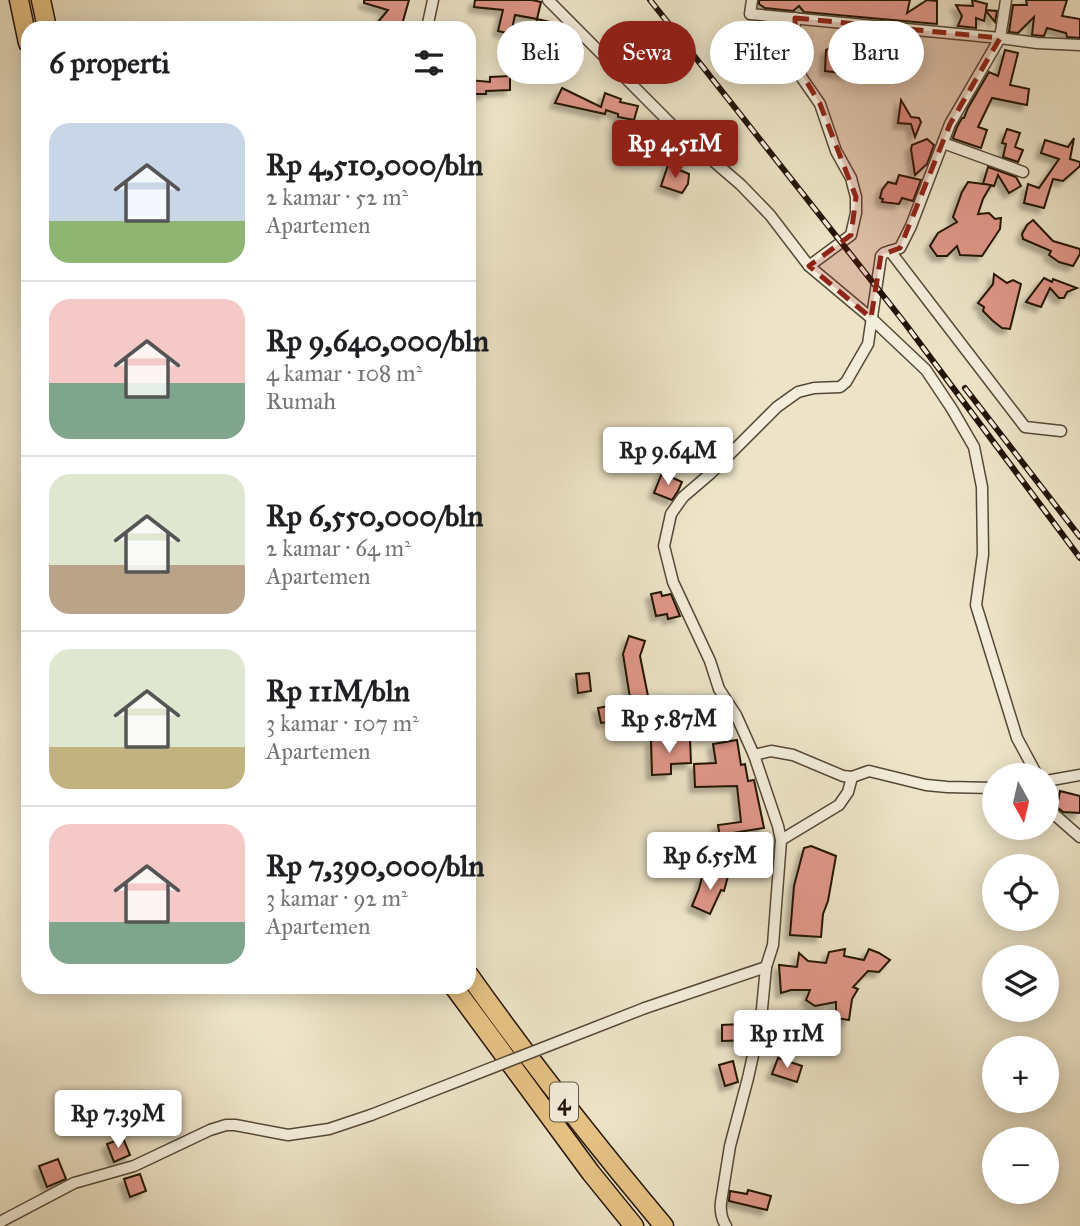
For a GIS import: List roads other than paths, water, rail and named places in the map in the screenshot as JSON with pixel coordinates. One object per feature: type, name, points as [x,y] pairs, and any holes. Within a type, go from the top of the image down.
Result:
[{"type":"highway","points":[[19,0],[23,21]]},
{"type":"highway","points":[[41,0],[46,21]]},
{"type":"highway","name":"4","points":[[476,985],[611,1162],[664,1226]]},
{"type":"highway","name":"4","points":[[459,994],[592,1174],[634,1226]]},
{"type":"street","points":[[428,21],[433,0]]},
{"type":"street","points":[[548,0],[674,127],[741,185],[770,215],[809,266],[871,317],[926,370],[953,409],[974,447],[982,487],[983,554],[976,605],[1017,738],[1031,763]]},
{"type":"street","points":[[752,0],[750,14],[1080,45]]},
{"type":"street","points":[[726,1226],[722,1220],[721,1202],[730,1146],[761,1019],[766,967],[773,946],[781,840],[754,755],[736,715],[719,689],[710,661],[673,582],[664,546],[671,514],[683,497],[777,407],[798,392],[814,387],[840,387],[846,382],[868,344],[881,257],[900,247],[911,226],[950,124],[1000,38],[1006,0]]},
{"type":"street","points":[[795,18],[796,64],[820,104],[835,151],[851,178],[856,197],[851,235],[809,266]]},
{"type":"street","points":[[943,143],[1023,172]]},
{"type":"street","points":[[890,251],[1025,427],[1061,431]]},
{"type":"street","points":[[754,755],[771,751],[793,755],[852,778],[869,771],[926,785],[982,788]]},
{"type":"street","points":[[1059,779],[1080,775]]},
{"type":"street","points":[[781,840],[839,805],[848,792],[852,778]]},
{"type":"street","points":[[1059,819],[1080,837]]},
{"type":"street","points":[[0,1222],[75,1183],[134,1166],[210,1130],[234,1125],[288,1135],[329,1129],[645,1008],[766,967]]},
{"type":"railway","points":[[650,0],[904,322],[1080,558]]},
{"type":"railway","points":[[965,388],[1080,537]]}]
